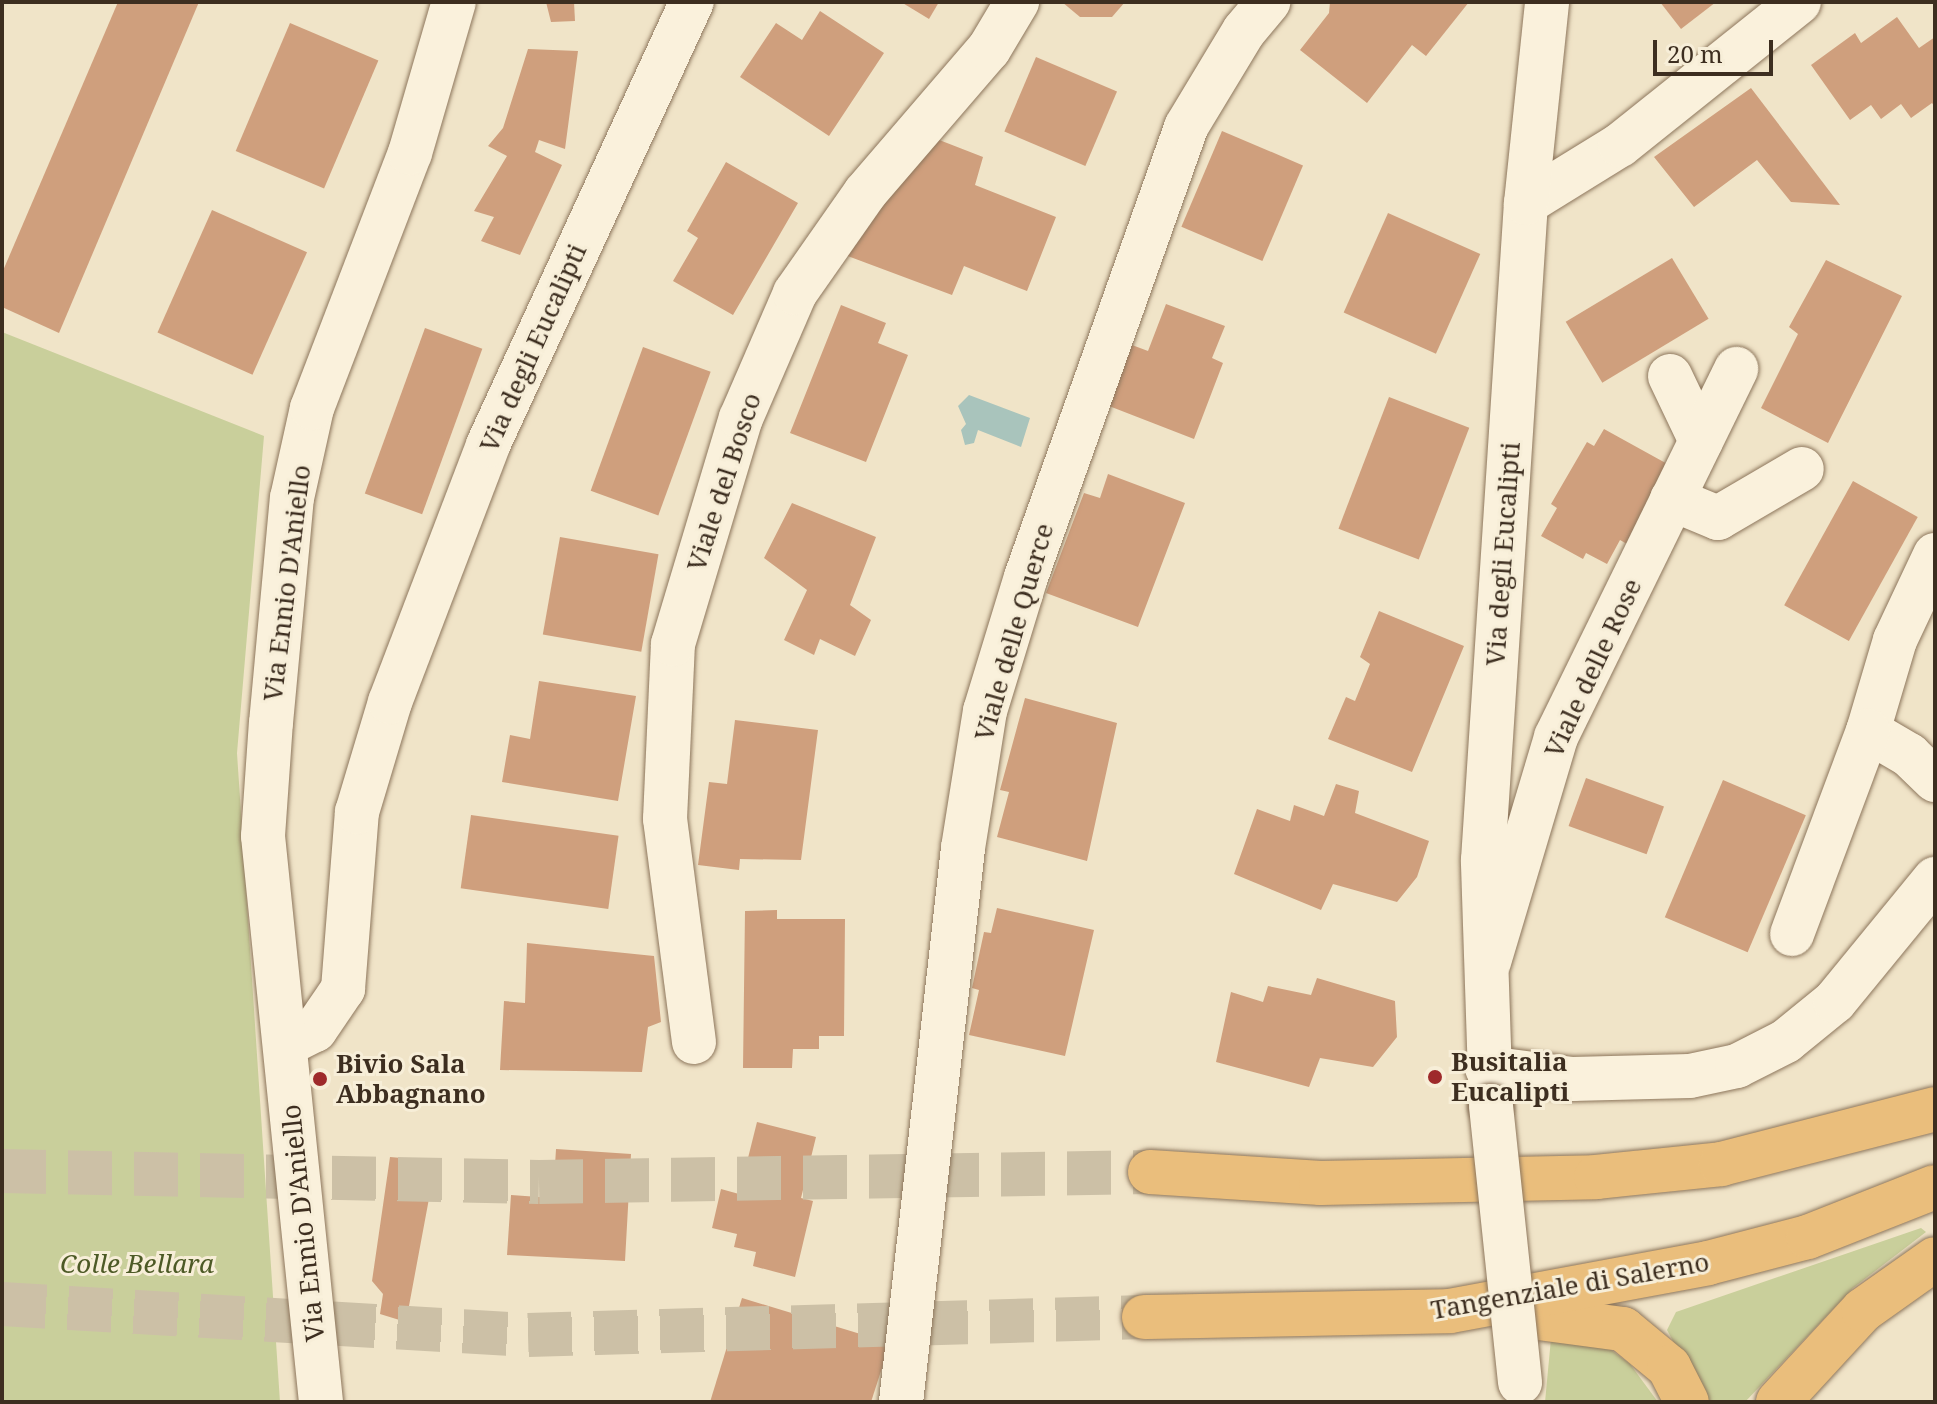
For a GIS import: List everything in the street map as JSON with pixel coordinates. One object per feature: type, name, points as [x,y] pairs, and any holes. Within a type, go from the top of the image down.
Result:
[{"type":"highway","points":[[1150,1172],[1321,1183],[1596,1177],[1721,1164],[1935,1109]]},
{"type":"highway","name":"Tangenziale di Salerno","points":[[1144,1317],[1450,1311],[1708,1263],[1808,1237],[1935,1187]]},
{"type":"highway","points":[[1778,1402],[1863,1310],[1935,1259]]},
{"type":"highway","points":[[1450,1311],[1556,1318],[1623,1329],[1669,1367],[1687,1402]]},
{"type":"street","name":"Via Ennio D'Aniello","points":[[321,1402],[263,836],[292,498],[312,408],[410,153],[443,53],[454,2]]},
{"type":"street","name":"Via degli Eucalipti","points":[[285,1045],[315,1030],[343,989],[357,812],[390,702],[488,445],[692,2]]},
{"type":"street","name":"Viale del Bosco","points":[[694,1042],[665,819],[673,644],[741,418],[795,293],[865,193],[989,49],[1017,2]]},
{"type":"street","name":"Viale delle Querce","points":[[901,1402],[963,848],[985,711],[1026,577],[1186,127],[1244,31],[1268,2]]},
{"type":"street","name":"Via degli Eucalipti","points":[[1521,1392],[1489,1087],[1483,860],[1526,203],[1547,2]]},
{"type":"street","points":[[1526,203],[1620,145],[1799,2]]},
{"type":"street","name":"Viale delle Rose","points":[[1484,980],[1556,737],[1736,369]]},
{"type":"street","points":[[1670,376],[1701,441]]},
{"type":"street","points":[[1672,499],[1718,518],[1802,469]]},
{"type":"street","points":[[1792,934],[1868,731],[1895,640],[1935,555]]},
{"type":"street","points":[[1868,731],[1909,755],[1935,780]]},
{"type":"street","points":[[1489,1087],[1572,1079],[1690,1076],[1737,1066],[1786,1041],[1835,1001],[1935,879]]},
{"type":"green space","name":"Colle Bellara","points":[[2,332],[264,436],[237,753],[280,1402],[2,1402]]},
{"type":"green space","points":[[1921,1228],[1926,1232],[1853,1288],[1745,1402],[1706,1402],[1667,1330],[1676,1312]]},
{"type":"green space","points":[[1552,1328],[1599,1341],[1630,1364],[1658,1402],[1545,1402]]},
{"type":"water","points":[[969,395],[1030,418],[1021,447],[978,430],[974,443],[965,445],[961,430],[966,424],[958,406]]},
{"type":"building","points":[[118,2],[199,2],[59,333],[2,307],[2,273]]},
{"type":"building","points":[[546,2],[574,2],[575,21],[551,22]]},
{"type":"building","points":[[901,2],[939,2],[929,19]]},
{"type":"building","points":[[1062,2],[1125,2],[1112,17],[1080,17]]},
{"type":"building","points":[[1330,2],[1469,2],[1426,56],[1412,45],[1367,103],[1300,50],[1329,13]]},
{"type":"building","points":[[1660,2],[1716,2],[1681,29]]},
{"type":"building","points":[[820,11],[884,53],[829,136],[740,77],[776,23],[802,40]]},
{"type":"building","points":[[1897,17],[1919,48],[1935,37],[1935,107],[1932,103],[1911,118],[1901,104],[1881,119],[1871,105],[1850,120],[1811,65],[1855,33],[1861,43]]},
{"type":"building","points":[[290,23],[378,61],[324,188],[236,151]]},
{"type":"building","points":[[528,49],[578,51],[565,149],[539,140],[535,152],[562,165],[520,255],[481,241],[494,217],[474,211],[507,156],[488,146],[503,128]]},
{"type":"building","points":[[1036,57],[1117,91],[1085,166],[1004,132]]},
{"type":"building","points":[[1751,88],[1840,205],[1791,202],[1757,160],[1694,207],[1654,157]]},
{"type":"building","points":[[1222,131],[1303,165],[1262,261],[1181,227]]},
{"type":"building","points":[[929,136],[983,157],[975,185],[1056,217],[1027,291],[964,266],[952,295],[845,255]]},
{"type":"building","points":[[726,162],[798,203],[733,315],[673,281],[698,238],[687,231]]},
{"type":"building","points":[[212,210],[307,252],[253,375],[157,332]]},
{"type":"building","points":[[1388,213],[1480,254],[1436,354],[1344,313]]},
{"type":"building","points":[[1672,258],[1709,319],[1602,383],[1566,322]]},
{"type":"building","points":[[1826,260],[1902,296],[1828,443],[1761,408],[1798,334],[1789,327]]},
{"type":"building","points":[[1166,304],[1225,326],[1212,358],[1223,363],[1194,439],[1109,406],[1132,345],[1148,351]]},
{"type":"building","points":[[841,305],[886,323],[878,343],[908,355],[866,462],[790,433]]},
{"type":"building","points":[[425,328],[482,349],[422,514],[365,493]]},
{"type":"building","points":[[643,347],[711,372],[658,515],[591,491]]},
{"type":"building","points":[[1389,397],[1469,428],[1419,559],[1338,529]]},
{"type":"building","points":[[1604,429],[1671,466],[1627,544],[1620,540],[1607,564],[1586,553],[1583,559],[1541,536],[1557,508],[1551,504],[1587,442],[1594,446]]},
{"type":"building","points":[[1108,474],[1185,503],[1138,627],[1046,593],[1084,493],[1100,498]]},
{"type":"building","points":[[1853,481],[1918,517],[1849,641],[1784,605]]},
{"type":"building","points":[[792,503],[876,537],[850,605],[871,620],[855,656],[820,639],[814,655],[784,640],[807,590],[764,558]]},
{"type":"building","points":[[560,537],[658,554],[641,652],[543,634]]},
{"type":"building","points":[[1379,611],[1464,646],[1412,772],[1328,739],[1346,697],[1355,701],[1370,664],[1360,657]]},
{"type":"building","points":[[539,681],[636,696],[618,801],[502,782],[510,735],[530,739]]},
{"type":"building","points":[[1025,698],[1117,723],[1087,861],[997,837],[1009,792],[1000,790]]},
{"type":"building","points":[[735,720],[818,730],[801,860],[740,859],[739,870],[698,865],[709,782],[727,784]]},
{"type":"building","points":[[1586,778],[1664,806],[1647,854],[1569,826]]},
{"type":"building","points":[[1723,780],[1806,815],[1748,952],[1665,917]]},
{"type":"building","points":[[1336,784],[1359,791],[1355,813],[1429,841],[1417,877],[1397,902],[1333,884],[1321,910],[1234,874],[1257,809],[1290,821],[1294,805],[1324,816]]},
{"type":"building","points":[[471,815],[619,836],[608,909],[461,888]]},
{"type":"building","points":[[997,908],[1094,930],[1065,1056],[969,1035],[979,990],[972,988],[984,932],[991,933]]},
{"type":"building","points":[[777,910],[777,919],[845,919],[844,1036],[819,1036],[819,1049],[793,1049],[792,1068],[743,1068],[745,911]]},
{"type":"building","points":[[527,943],[654,956],[661,1022],[648,1027],[642,1072],[500,1070],[504,1001],[525,1003]]},
{"type":"building","points":[[1317,978],[1395,1001],[1397,1037],[1373,1067],[1320,1058],[1309,1087],[1216,1062],[1231,992],[1263,1002],[1268,986],[1311,995]]},
{"type":"building","points":[[757,1122],[816,1137],[801,1198],[813,1201],[795,1277],[753,1266],[756,1252],[734,1247],[737,1234],[712,1228],[721,1189],[739,1194]]},
{"type":"building","points":[[556,1149],[631,1154],[625,1261],[507,1255],[511,1195],[553,1198]]},
{"type":"building","points":[[390,1157],[436,1161],[406,1322],[380,1314],[383,1294],[372,1281]]},
{"type":"building","points":[[742,1298],[890,1343],[871,1402],[710,1402]]},
{"type":"tunnel","points":[[2,1171],[539,1182],[1150,1172]]},
{"type":"tunnel","points":[[2,1304],[528,1335],[1144,1317]]},
{"type":"place","name":"Busitalia Eucalipti","points":[[1435,1077]]},
{"type":"place","name":"Bivio Sala Abbagnano","points":[[320,1079]]}]
